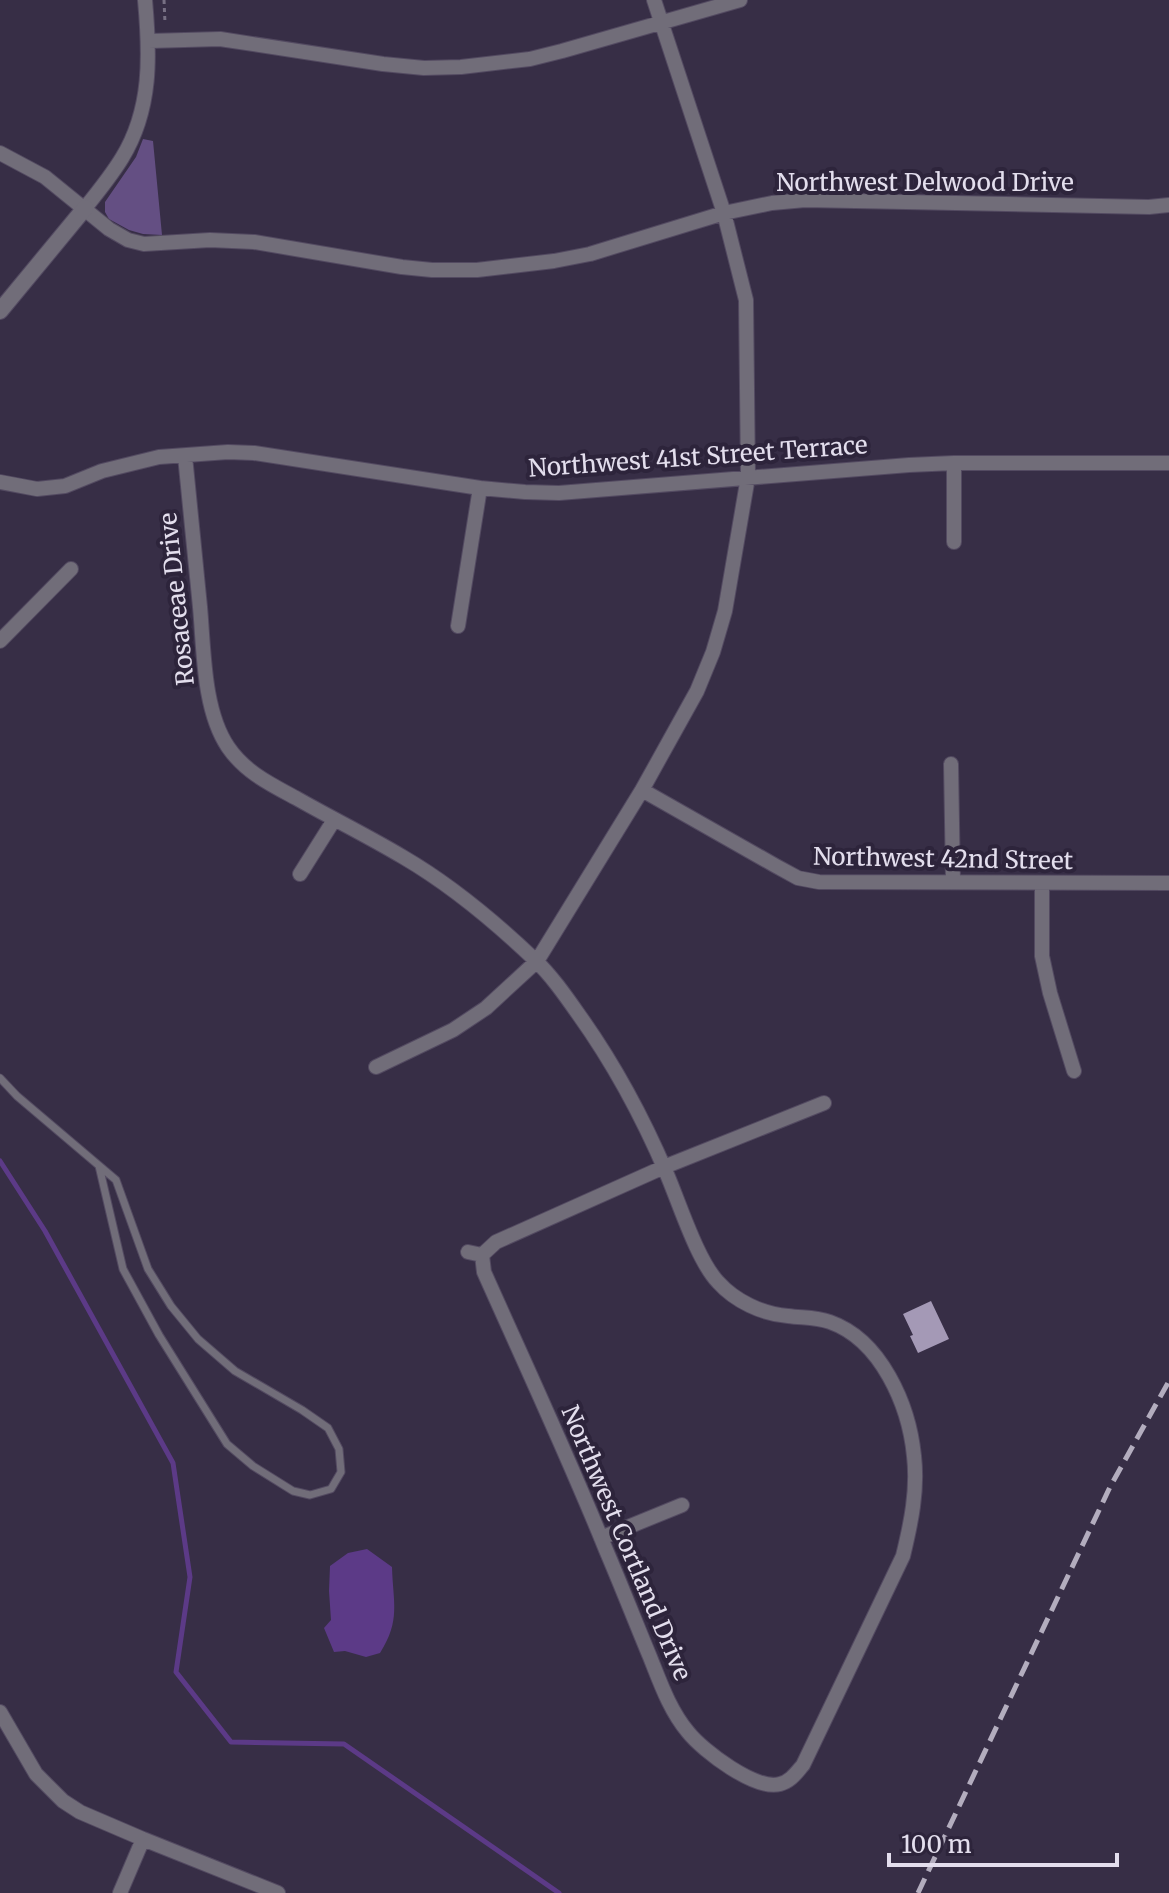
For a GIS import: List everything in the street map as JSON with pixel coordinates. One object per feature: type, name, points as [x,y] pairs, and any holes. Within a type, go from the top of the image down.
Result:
[{"type":"street","points":[[0,311],[124,156],[138,126],[148,72],[145,0]]},
{"type":"street","points":[[376,1067],[453,1030],[486,1008],[537,961],[642,790],[697,691],[713,652],[730,585],[748,477],[746,300],[724,213],[654,0]]},
{"type":"street","points":[[149,41],[220,39],[383,64],[424,68],[461,67],[530,59],[740,0]]},
{"type":"street","name":"Northwest Delwood Drive","points":[[0,153],[45,177],[109,229],[128,240],[144,244],[231,240],[254,242],[402,267],[477,270],[516,267],[590,254],[724,213],[805,200],[1169,205]]},
{"type":"street","name":"Northwest 41st Street Terrace","points":[[0,482],[37,489],[65,486],[102,471],[159,457],[228,452],[254,453],[480,488],[525,492],[573,492],[954,463],[1169,463]]},
{"type":"street","name":"Rosaceae Drive","points":[[185,456],[207,684],[214,717],[227,746],[250,772],[435,877],[473,904],[537,961],[564,993],[599,1044],[626,1089],[664,1167]]},
{"type":"street","points":[[954,463],[954,542]]},
{"type":"street","points":[[458,626],[480,488]]},
{"type":"street","points":[[0,641],[71,569]]},
{"type":"street","points":[[951,764],[953,881]]},
{"type":"street","name":"Northwest 42nd Street","points":[[642,790],[798,878],[819,882],[1169,883]]},
{"type":"street","points":[[300,874],[334,820]]},
{"type":"street","points":[[1042,884],[1042,956],[1074,1071]]},
{"type":"street","name":"Northwest Cortland Drive","points":[[664,1167],[699,1249],[718,1282],[731,1294],[757,1309],[787,1316],[807,1316],[846,1328],[865,1343],[882,1363],[909,1428],[915,1489],[903,1556],[797,1783],[777,1785],[728,1767],[705,1751],[686,1731],[657,1674],[601,1538],[475,1253],[664,1167],[824,1103]]},
{"type":"street","points":[[601,1538],[682,1505]]},
{"type":"street","points":[[0,1712],[36,1774],[63,1801],[80,1812],[143,1839],[278,1893]]},
{"type":"street","points":[[120,1893],[143,1839]]},
{"type":"lane","points":[[0,1078],[116,1180],[148,1269],[171,1306],[198,1339],[235,1371],[328,1428],[339,1449],[341,1472],[331,1489],[310,1495],[293,1491],[253,1466],[227,1444],[159,1335],[123,1269],[99,1166]]},
{"type":"path","points":[[164,0],[165,23]]},
{"type":"shaded area","points":[[143,139],[153,141],[162,235],[129,230],[109,219],[105,212],[105,202],[136,157]]},
{"type":"shaded area","points":[[367,1549],[392,1567],[394,1611],[391,1631],[380,1653],[366,1657],[345,1651],[334,1652],[324,1628],[331,1620],[330,1566],[348,1553]]},
{"type":"building","points":[[931,1301],[949,1339],[918,1353],[903,1314]]},
{"type":"waterway","points":[[0,1161],[45,1231],[173,1463],[190,1577],[176,1672],[231,1742],[344,1744],[559,1893]]},
{"type":"railway","points":[[918,1893],[1110,1487],[1169,1381]]}]
